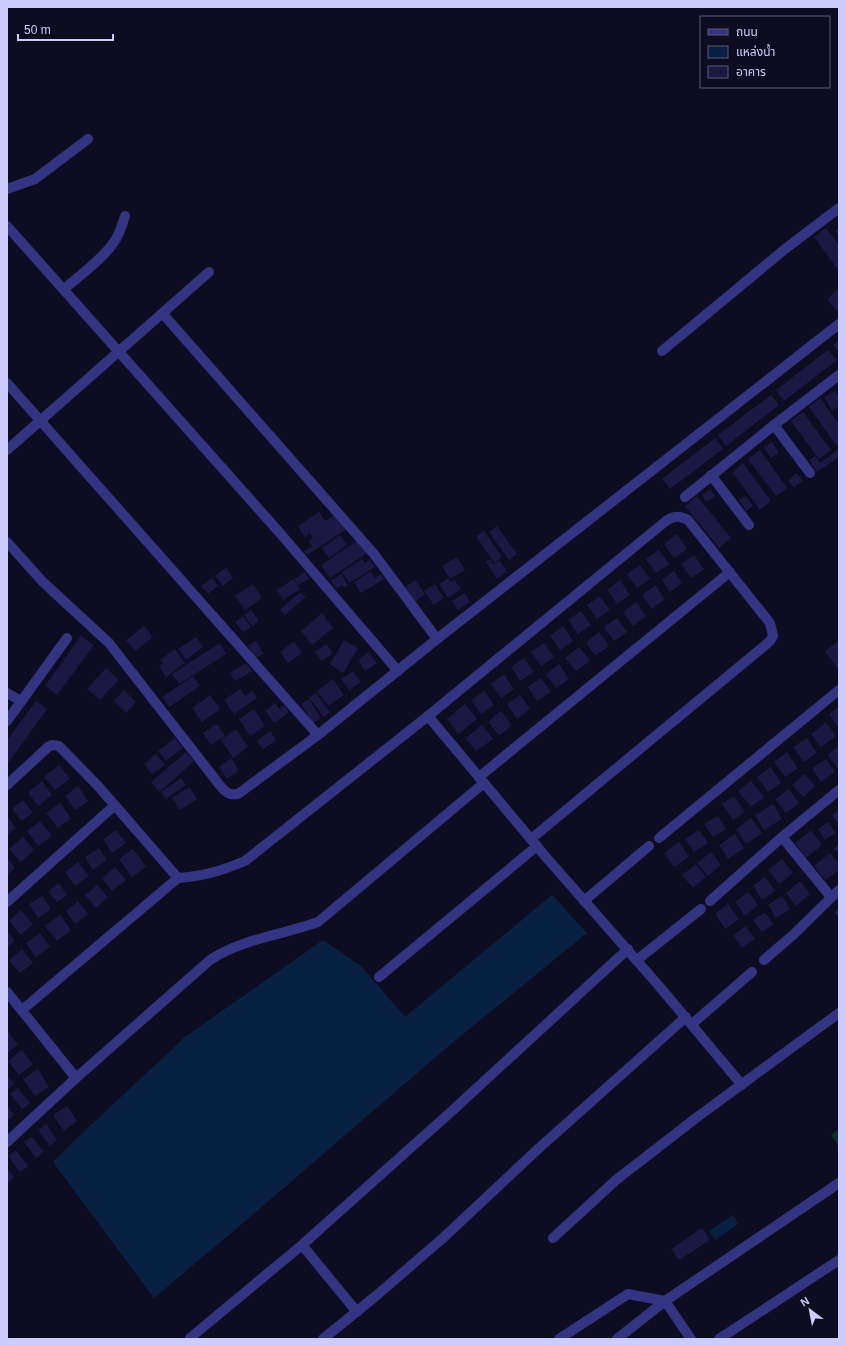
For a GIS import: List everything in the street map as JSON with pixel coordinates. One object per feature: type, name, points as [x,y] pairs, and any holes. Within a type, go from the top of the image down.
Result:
[{"type":"street","points":[[7,189],[35,179],[88,139]]},
{"type":"street","points":[[662,351],[780,254],[839,208]]},
{"type":"street","points":[[64,289],[103,255],[114,242],[125,216]]},
{"type":"street","points":[[7,226],[279,532],[398,671]]},
{"type":"street","points":[[7,450],[209,272]]},
{"type":"street","points":[[163,314],[374,554],[437,639]]},
{"type":"street","points":[[7,542],[43,582],[109,643],[228,794],[238,794],[318,735],[437,639],[839,324]]},
{"type":"street","points":[[685,497],[774,425],[838,377]]},
{"type":"street","points":[[7,383],[318,735]]},
{"type":"street","points":[[774,425],[810,472]]},
{"type":"street","points":[[711,475],[749,525]]},
{"type":"street","points":[[22,1010],[178,878],[199,876],[223,870],[245,861],[428,716],[672,517],[681,516],[688,520],[770,623],[773,636],[770,641],[379,977]]},
{"type":"street","points":[[7,1142],[76,1078],[210,960],[239,945],[318,922],[482,780],[730,572]]},
{"type":"street","points":[[7,721],[67,638]]},
{"type":"street","points":[[659,838],[839,690]]},
{"type":"street","points":[[7,693],[21,701]]},
{"type":"street","points":[[428,716],[534,843],[637,960],[742,1085]]},
{"type":"street","points":[[7,785],[48,747],[55,745],[63,749],[115,805],[178,878]]},
{"type":"street","points":[[710,901],[782,837],[839,790]]},
{"type":"street","points":[[7,902],[115,805]]},
{"type":"street","points":[[782,837],[831,897]]},
{"type":"street","points":[[584,901],[649,846]]},
{"type":"street","points":[[764,960],[793,935],[839,890]]},
{"type":"street","points":[[637,960],[701,909]]},
{"type":"street","points":[[190,1338],[302,1245],[453,1110],[628,950]]},
{"type":"street","points":[[322,1339],[357,1312],[443,1238],[538,1149],[689,1021],[752,972]]},
{"type":"street","points":[[7,992],[76,1078]]},
{"type":"street","points":[[553,1238],[616,1180],[696,1118],[839,1013]]},
{"type":"street","points":[[617,1339],[665,1301],[839,1183]]},
{"type":"street","points":[[302,1245],[357,1312]]},
{"type":"street","points":[[719,1339],[839,1260]]},
{"type":"street","points":[[559,1339],[628,1294],[665,1301],[691,1339]]},
{"type":"green space","points":[[839,1129],[839,1147],[831,1135]]},
{"type":"water","points":[[552,895],[587,933],[451,1044],[154,1298],[53,1162],[185,1037],[323,940],[361,966],[405,1017]]},
{"type":"water","points":[[733,1215],[738,1224],[715,1240],[709,1231]]},
{"type":"building","points":[[826,228],[839,245],[839,271],[814,237]]},
{"type":"building","points":[[839,228],[839,236],[835,231]]},
{"type":"building","points":[[839,289],[839,309],[837,311],[827,299]]},
{"type":"building","points":[[839,341],[839,353],[833,345]]},
{"type":"building","points":[[828,350],[837,360],[784,401],[776,390]]},
{"type":"building","points":[[835,391],[839,397],[839,406],[832,411],[824,397]]},
{"type":"building","points":[[771,395],[779,405],[726,446],[718,435]]},
{"type":"building","points":[[820,398],[839,424],[839,443],[836,445],[809,407]]},
{"type":"building","points":[[803,412],[831,450],[819,459],[791,421]]},
{"type":"building","points":[[715,438],[723,449],[670,489],[662,479]]},
{"type":"building","points":[[772,442],[779,453],[771,458],[764,447]]},
{"type":"building","points":[[839,449],[839,457],[817,472],[809,460],[815,456],[820,463]]},
{"type":"building","points":[[760,450],[787,488],[776,496],[748,459]]},
{"type":"building","points":[[743,463],[771,501],[760,510],[732,472]]},
{"type":"building","points":[[797,473],[803,481],[794,488],[788,480]]},
{"type":"building","points":[[710,489],[715,496],[706,502],[702,495]]},
{"type":"building","points":[[697,496],[731,538],[719,548],[685,506]]},
{"type":"building","points":[[746,496],[753,506],[746,511],[739,500]]},
{"type":"building","points":[[319,512],[325,521],[338,513],[348,528],[307,555],[304,551],[312,546],[309,541],[313,538],[310,533],[305,537],[298,526]]},
{"type":"building","points":[[497,526],[517,554],[509,560],[489,532]]},
{"type":"building","points":[[484,531],[502,557],[494,563],[476,536]]},
{"type":"building","points":[[677,534],[687,549],[674,558],[664,544]]},
{"type":"building","points":[[340,535],[347,545],[329,558],[322,548]]},
{"type":"building","points":[[358,540],[367,553],[330,578],[321,565]]},
{"type":"building","points":[[659,550],[669,564],[656,573],[646,559]]},
{"type":"building","points":[[694,555],[704,569],[691,578],[681,564]]},
{"type":"building","points":[[457,557],[465,570],[450,579],[442,566]]},
{"type":"building","points":[[362,559],[365,563],[370,560],[375,567],[349,583],[342,572]]},
{"type":"building","points":[[490,559],[493,564],[500,560],[507,572],[497,579],[486,562]]},
{"type":"building","points":[[640,565],[650,579],[637,588],[627,574]]},
{"type":"building","points":[[226,568],[233,578],[223,586],[215,576]]},
{"type":"building","points":[[371,571],[375,578],[381,574],[384,579],[361,593],[354,582]]},
{"type":"building","points":[[674,571],[682,583],[670,592],[662,580]]},
{"type":"building","points":[[305,572],[309,579],[298,585],[294,579]]},
{"type":"building","points":[[341,574],[348,585],[344,587],[342,585],[336,589],[331,581]]},
{"type":"building","points":[[212,578],[218,586],[208,594],[201,586]]},
{"type":"building","points":[[448,578],[451,582],[454,579],[461,589],[448,598],[439,584]]},
{"type":"building","points":[[293,579],[300,589],[283,600],[277,590]]},
{"type":"building","points":[[416,580],[425,595],[412,603],[403,588]]},
{"type":"building","points":[[620,580],[630,595],[617,604],[607,590]]},
{"type":"building","points":[[253,584],[262,598],[245,610],[235,596]]},
{"type":"building","points":[[435,584],[444,598],[434,605],[424,591]]},
{"type":"building","points":[[655,585],[665,599],[652,609],[642,595]]},
{"type":"building","points":[[300,592],[306,597],[285,615],[280,610]]},
{"type":"building","points":[[465,593],[470,602],[458,610],[452,601]]},
{"type":"building","points":[[600,596],[610,610],[597,619],[587,605]]},
{"type":"building","points":[[636,602],[646,616],[633,626],[623,612]]},
{"type":"building","points":[[251,610],[259,621],[252,626],[244,615]]},
{"type":"building","points":[[581,611],[591,625],[578,634],[568,620]]},
{"type":"building","points":[[322,613],[333,628],[312,645],[301,631]]},
{"type":"building","points":[[243,616],[251,627],[243,632],[235,622]]},
{"type":"building","points":[[617,618],[627,632],[614,641],[604,627]]},
{"type":"building","points":[[144,626],[153,637],[135,651],[126,640]]},
{"type":"building","points":[[563,626],[573,641],[560,650],[550,636]]},
{"type":"building","points":[[599,632],[609,646],[595,656],[586,642]]},
{"type":"building","points":[[81,636],[94,645],[57,695],[45,686]]},
{"type":"building","points":[[196,637],[203,647],[186,660],[178,649]]},
{"type":"building","points":[[344,640],[358,648],[343,673],[330,664]]},
{"type":"building","points":[[256,641],[264,654],[255,658],[248,646]]},
{"type":"building","points":[[294,641],[302,653],[288,663],[280,652]]},
{"type":"building","points":[[839,641],[839,668],[838,669],[825,651]]},
{"type":"building","points":[[220,643],[226,654],[179,684],[172,674]]},
{"type":"building","points":[[544,643],[554,657],[541,666],[531,652]]},
{"type":"building","points":[[326,644],[333,653],[322,661],[315,652]]},
{"type":"building","points":[[579,647],[590,661],[576,671],[565,658]]},
{"type":"building","points":[[175,649],[185,663],[166,677],[159,666],[163,664],[160,660]]},
{"type":"building","points":[[369,652],[377,663],[365,671],[358,660]]},
{"type":"building","points":[[524,658],[534,672],[520,681],[511,667]]},
{"type":"building","points":[[246,663],[252,671],[235,681],[230,673]]},
{"type":"building","points":[[559,664],[569,679],[556,688],[546,674]]},
{"type":"building","points":[[106,668],[119,680],[100,700],[87,689]]},
{"type":"building","points":[[353,671],[361,682],[349,690],[341,679]]},
{"type":"building","points":[[504,674],[514,689],[501,698],[491,684]]},
{"type":"building","points":[[193,676],[200,686],[169,707],[162,697]]},
{"type":"building","points":[[541,678],[551,692],[537,701],[528,687]]},
{"type":"building","points":[[333,679],[344,695],[328,706],[317,691]]},
{"type":"building","points":[[240,689],[245,696],[252,691],[257,698],[234,714],[224,700]]},
{"type":"building","points":[[124,690],[136,702],[126,713],[114,701]]},
{"type":"building","points":[[484,691],[494,705],[481,714],[471,700]]},
{"type":"building","points":[[316,693],[330,712],[324,717],[309,698]]},
{"type":"building","points":[[210,695],[220,709],[202,722],[192,708]]},
{"type":"building","points":[[520,695],[530,709],[517,719],[507,704]]},
{"type":"building","points":[[309,699],[321,718],[313,723],[301,704]]},
{"type":"building","points":[[36,701],[47,709],[9,762],[7,761],[7,740]]},
{"type":"building","points":[[275,703],[279,709],[284,705],[289,712],[274,723],[265,711]]},
{"type":"building","points":[[465,704],[477,719],[458,734],[447,719]]},
{"type":"building","points":[[839,707],[839,728],[829,714]]},
{"type":"building","points":[[254,709],[265,726],[250,736],[239,719]]},
{"type":"building","points":[[501,711],[512,725],[499,736],[488,722]]},
{"type":"building","points":[[826,722],[836,736],[821,747],[811,734]]},
{"type":"building","points":[[217,724],[225,736],[211,745],[203,733]]},
{"type":"building","points":[[482,725],[493,739],[476,751],[466,738]]},
{"type":"building","points":[[236,729],[248,747],[233,758],[221,740]]},
{"type":"building","points":[[270,731],[276,740],[263,749],[257,741]]},
{"type":"building","points":[[175,738],[183,748],[166,761],[158,751]]},
{"type":"building","points":[[807,738],[817,753],[804,762],[793,747]]},
{"type":"building","points":[[839,746],[839,770],[828,755]]},
{"type":"building","points":[[186,752],[194,761],[160,792],[151,782]]},
{"type":"building","points":[[787,752],[798,768],[785,777],[774,762]]},
{"type":"building","points":[[156,754],[165,765],[152,774],[144,764]]},
{"type":"building","points":[[231,758],[239,770],[227,779],[219,767]]},
{"type":"building","points":[[826,759],[835,772],[821,782],[812,768]]},
{"type":"building","points":[[59,765],[70,779],[55,790],[44,777]]},
{"type":"building","points":[[771,767],[781,783],[768,792],[757,777]]},
{"type":"building","points":[[805,774],[815,786],[803,797],[792,785]]},
{"type":"building","points":[[181,778],[186,785],[166,799],[161,792]]},
{"type":"building","points":[[42,781],[52,795],[38,806],[28,792]]},
{"type":"building","points":[[751,781],[764,797],[751,807],[738,791]]},
{"type":"building","points":[[78,786],[88,801],[75,810],[65,796]]},
{"type":"building","points":[[189,787],[197,799],[180,810],[172,798]]},
{"type":"building","points":[[789,789],[799,803],[786,813],[775,799]]},
{"type":"building","points":[[734,796],[745,812],[733,820],[722,804]]},
{"type":"building","points":[[23,800],[33,813],[21,821],[12,808]]},
{"type":"building","points":[[60,803],[71,818],[58,828],[46,813]]},
{"type":"building","points":[[773,804],[782,819],[764,830],[755,815]]},
{"type":"building","points":[[839,810],[839,825],[832,815]]},
{"type":"building","points":[[7,816],[16,828],[7,835]]},
{"type":"building","points":[[718,816],[726,829],[713,837],[704,824]]},
{"type":"building","points":[[751,818],[762,833],[746,844],[736,829]]},
{"type":"building","points":[[40,821],[52,836],[38,846],[27,831]]},
{"type":"building","points":[[828,822],[836,833],[825,840],[818,829]]},
{"type":"building","points":[[116,830],[126,843],[112,853],[103,839]]},
{"type":"building","points":[[699,830],[708,843],[694,852],[685,839]]},
{"type":"building","points":[[811,830],[822,845],[806,858],[795,843]]},
{"type":"building","points":[[735,834],[744,848],[728,859],[719,845]]},
{"type":"building","points":[[23,837],[34,850],[21,862],[9,849]]},
{"type":"building","points":[[679,842],[689,856],[674,867],[664,853]]},
{"type":"building","points":[[839,844],[839,854],[834,848]]},
{"type":"building","points":[[99,848],[107,860],[93,870],[85,857]]},
{"type":"building","points":[[133,849],[146,867],[132,877],[119,859]]},
{"type":"building","points":[[711,852],[721,865],[708,876],[697,863]]},
{"type":"building","points":[[830,853],[839,864],[839,870],[826,880],[814,866]]},
{"type":"building","points":[[7,858],[15,868],[7,875]]},
{"type":"building","points":[[782,859],[793,873],[779,884],[768,870]]},
{"type":"building","points":[[78,862],[89,876],[75,886],[65,872]]},
{"type":"building","points":[[696,864],[706,877],[693,888],[682,875]]},
{"type":"building","points":[[115,867],[126,880],[112,891],[102,878]]},
{"type":"building","points":[[765,877],[775,891],[762,900],[753,886]]},
{"type":"building","points":[[800,881],[810,894],[796,906],[786,893]]},
{"type":"building","points":[[59,883],[67,895],[57,902],[48,891]]},
{"type":"building","points":[[97,885],[108,897],[96,908],[85,895]]},
{"type":"building","points":[[748,892],[758,905],[745,916],[735,902]]},
{"type":"building","points":[[42,896],[51,909],[38,918],[29,904]]},
{"type":"building","points":[[782,896],[790,909],[776,918],[768,905]]},
{"type":"building","points":[[78,901],[88,914],[75,924],[66,911]]},
{"type":"building","points":[[728,904],[739,919],[725,929],[715,914]]},
{"type":"building","points":[[839,908],[839,918],[834,912]]},
{"type":"building","points":[[21,910],[33,924],[21,935],[9,921]]},
{"type":"building","points":[[765,912],[773,924],[762,932],[753,920]]},
{"type":"building","points":[[60,915],[71,930],[57,941],[45,926]]},
{"type":"building","points":[[746,926],[755,939],[742,948],[733,935]]},
{"type":"building","points":[[7,931],[15,941],[7,948]]},
{"type":"building","points":[[40,933],[50,947],[36,957],[26,943]]},
{"type":"building","points":[[22,949],[33,963],[20,973],[9,960]]},
{"type":"building","points":[[7,1030],[18,1045],[7,1053]]},
{"type":"building","points":[[22,1050],[33,1064],[19,1075],[8,1061]]},
{"type":"building","points":[[38,1069],[49,1087],[35,1096],[23,1079]]},
{"type":"building","points":[[7,1075],[14,1084],[7,1090]]},
{"type":"building","points":[[18,1088],[30,1103],[22,1109],[10,1094]]},
{"type":"building","points":[[7,1105],[14,1115],[7,1121]]},
{"type":"building","points":[[67,1106],[77,1121],[64,1131],[53,1115]]},
{"type":"building","points":[[46,1124],[57,1140],[50,1146],[38,1130]]},
{"type":"building","points":[[32,1137],[44,1152],[36,1158],[24,1142]]},
{"type":"building","points":[[16,1150],[28,1166],[20,1172],[8,1156]]},
{"type":"building","points":[[7,1168],[14,1178],[7,1183]]},
{"type":"building","points":[[702,1228],[710,1240],[679,1260],[671,1249]]}]
